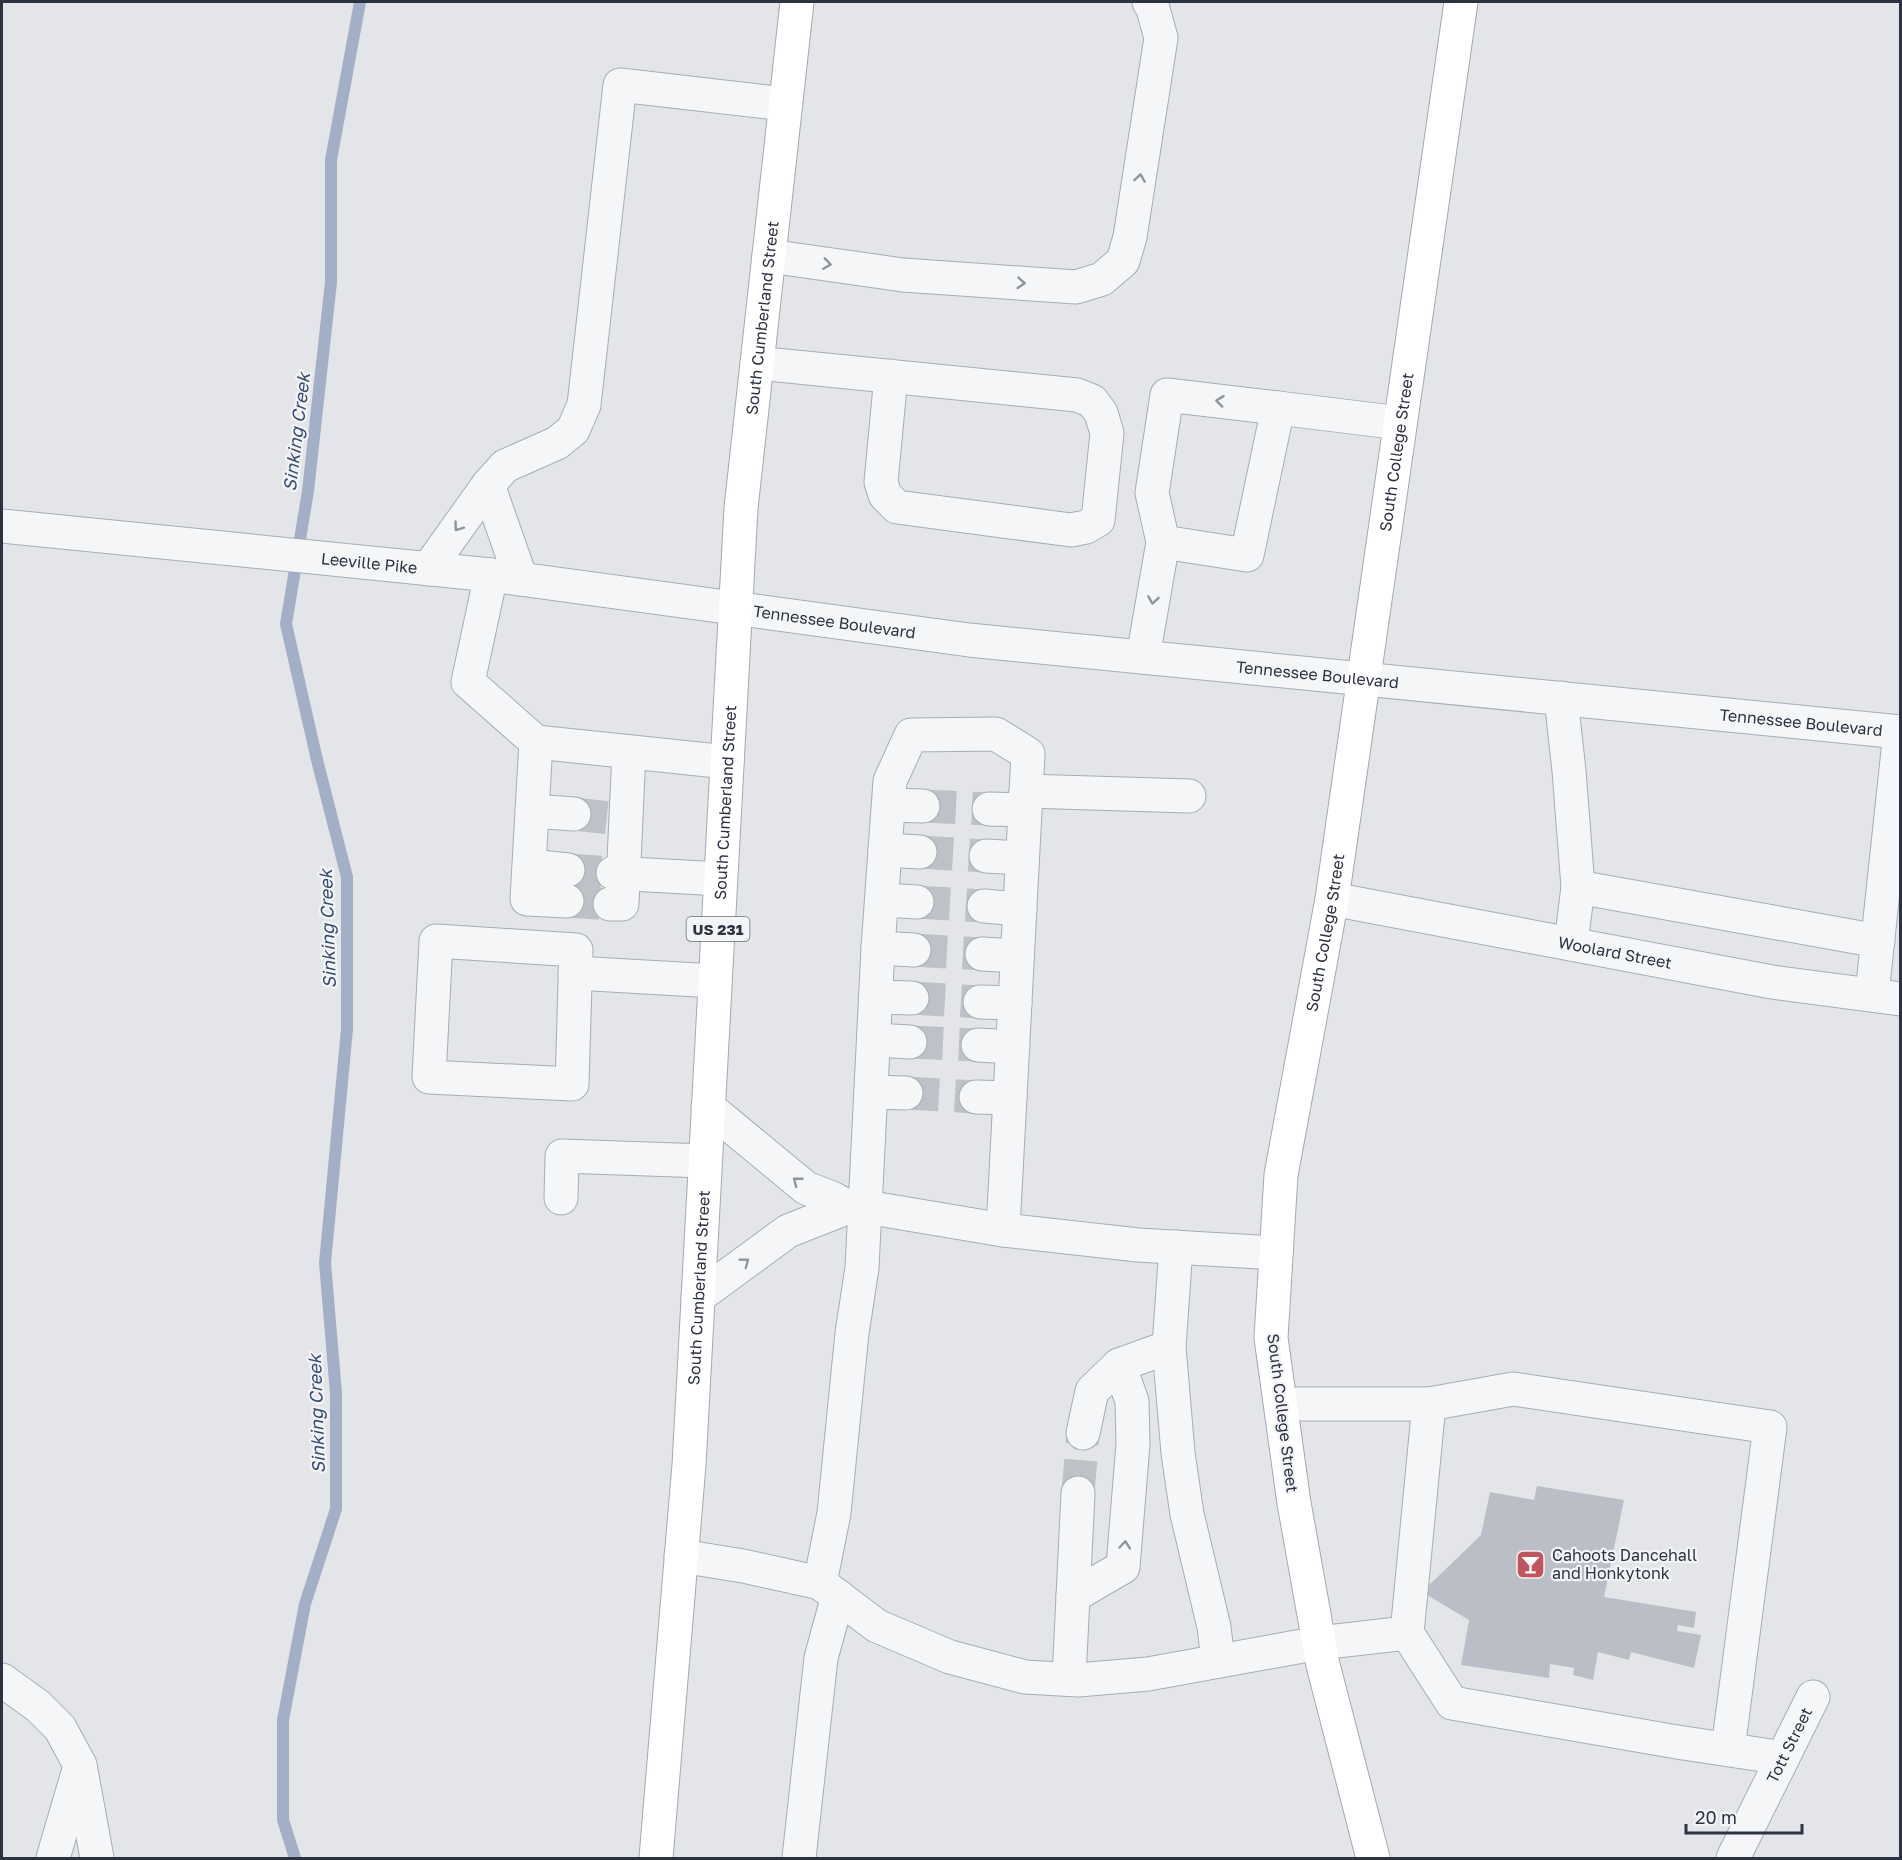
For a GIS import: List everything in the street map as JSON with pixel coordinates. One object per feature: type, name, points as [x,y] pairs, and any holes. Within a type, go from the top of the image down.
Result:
[{"type":"main road","name":"South Cumberland Street","points":[[656,1858],[689,1465],[741,508],[797,2]]},
{"type":"main road","name":"South College Street","points":[[1373,1858],[1319,1643],[1294,1503],[1271,1338],[1281,1175],[1332,899],[1461,2]]},
{"type":"street","points":[[769,256],[903,274],[1076,287],[1102,279],[1123,261],[1131,237],[1161,38],[1149,2]]},
{"type":"street","points":[[428,569],[505,466],[557,443],[573,430],[584,405],[620,85],[785,104]]},
{"type":"street","points":[[757,363],[891,376],[1077,395],[1092,402],[1101,413],[1107,433],[1098,520],[1071,530],[897,507],[885,495],[881,482],[891,376]]},
{"type":"street","points":[[1143,657],[1163,542],[1152,493],[1167,395],[1400,423]]},
{"type":"street","points":[[1163,542],[1247,555],[1278,408]]},
{"type":"street","points":[[488,486],[506,577],[468,682],[536,742],[727,762]]},
{"type":"street","name":"Leeville Pike","points":[[2,526],[506,577],[735,608]]},
{"type":"street","name":"Tennessee Boulevard","points":[[735,608],[969,640],[1900,732]]},
{"type":"street","points":[[1561,698],[1578,887],[1571,944]]},
{"type":"street","points":[[1886,996],[1878,941],[1900,732]]},
{"type":"street","points":[[799,1858],[829,1589],[852,1332],[862,1268],[857,1208],[871,1092],[890,781],[911,735],[996,734],[1028,754],[1003,1230]]},
{"type":"street","points":[[536,742],[527,899],[567,885]]},
{"type":"street","points":[[629,752],[616,883],[720,879]]},
{"type":"street","points":[[989,809],[1025,801],[1189,796]]},
{"type":"street","points":[[889,805],[923,806]]},
{"type":"street","points":[[532,811],[574,814]]},
{"type":"street","points":[[885,850],[920,852]]},
{"type":"street","points":[[986,856],[1022,858]]},
{"type":"street","points":[[1578,887],[1878,941]]},
{"type":"street","name":"Woolard Street","points":[[1332,899],[1772,982],[1886,996]]},
{"type":"street","points":[[882,900],[917,902]]},
{"type":"street","points":[[984,906],[1020,909]]},
{"type":"street","points":[[436,941],[576,950],[575,974],[572,1084],[429,1077],[436,941]]},
{"type":"street","points":[[878,948],[914,950]]},
{"type":"street","points":[[982,954],[1017,956]]},
{"type":"street","points":[[575,974],[715,981]]},
{"type":"street","points":[[876,996],[912,998]]},
{"type":"street","points":[[980,1002],[1015,1003]]},
{"type":"street","points":[[874,1040],[910,1042]]},
{"type":"street","points":[[978,1045],[1012,1047]]},
{"type":"street","points":[[871,1092],[906,1093]]},
{"type":"street","points":[[976,1096],[1010,1098]]},
{"type":"street","points":[[708,1107],[806,1188],[857,1208],[1003,1230],[1138,1245],[1276,1253]]},
{"type":"street","points":[[561,1198],[562,1156],[705,1161]]},
{"type":"street","points":[[698,1297],[788,1231],[857,1208]]},
{"type":"street","points":[[1176,1247],[1169,1347],[1178,1453],[1187,1514],[1214,1628],[1218,1661]]},
{"type":"street","points":[[1083,1433],[1092,1392],[1119,1365],[1169,1347]]},
{"type":"street","points":[[1073,1596],[1123,1567],[1133,1444],[1131,1401],[1119,1365]]},
{"type":"street","points":[[1281,1404],[1429,1404],[1514,1389],[1770,1427],[1728,1749]]},
{"type":"street","points":[[1429,1404],[1407,1633],[1452,1703],[1783,1758]]},
{"type":"street","points":[[1069,1679],[1078,1493]]},
{"type":"street","points":[[681,1556],[743,1566],[829,1589],[877,1626],[950,1657],[1025,1677],[1069,1679],[1148,1674],[1319,1643],[1407,1633]]},
{"type":"street","points":[[2,1680],[38,1706],[60,1728],[80,1765],[97,1858]]},
{"type":"street","name":"Tott Street","points":[[1733,1858],[1813,1697]]},
{"type":"street","points":[[53,1858],[80,1765]]},
{"type":"building","name":"Cahoots Dancehall and Honkytonk","points":[[1537,1486],[1624,1500],[1604,1597],[1696,1612],[1694,1628],[1678,1625],[1677,1631],[1701,1635],[1694,1668],[1631,1652],[1629,1660],[1598,1652],[1593,1680],[1573,1675],[1574,1668],[1550,1664],[1549,1678],[1461,1665],[1469,1620],[1422,1592],[1481,1535],[1490,1492],[1534,1500]]},
{"type":"waterway","name":"Sinking Creek","points":[[295,1858],[283,1820],[283,1720],[305,1604],[336,1509],[336,1393],[325,1263],[347,1029],[347,877],[286,624],[308,491],[331,282],[331,160],[360,2]]},
{"type":"tunnel","points":[[923,806],[989,809]]},
{"type":"tunnel","points":[[574,814],[618,819]]},
{"type":"tunnel","points":[[920,852],[986,856]]},
{"type":"tunnel","points":[[568,870],[613,873]]},
{"type":"tunnel","points":[[567,901],[610,904]]},
{"type":"tunnel","points":[[917,902],[984,906]]},
{"type":"tunnel","points":[[914,950],[982,954]]},
{"type":"tunnel","points":[[912,998],[980,1002]]},
{"type":"tunnel","points":[[910,1042],[978,1045]]},
{"type":"tunnel","points":[[906,1093],[976,1097]]},
{"type":"tunnel","points":[[1078,1493],[1083,1433]]},
{"type":"place","name":"Cahoots Dancehall and Honkytonk","points":[[1531,1564]]}]
